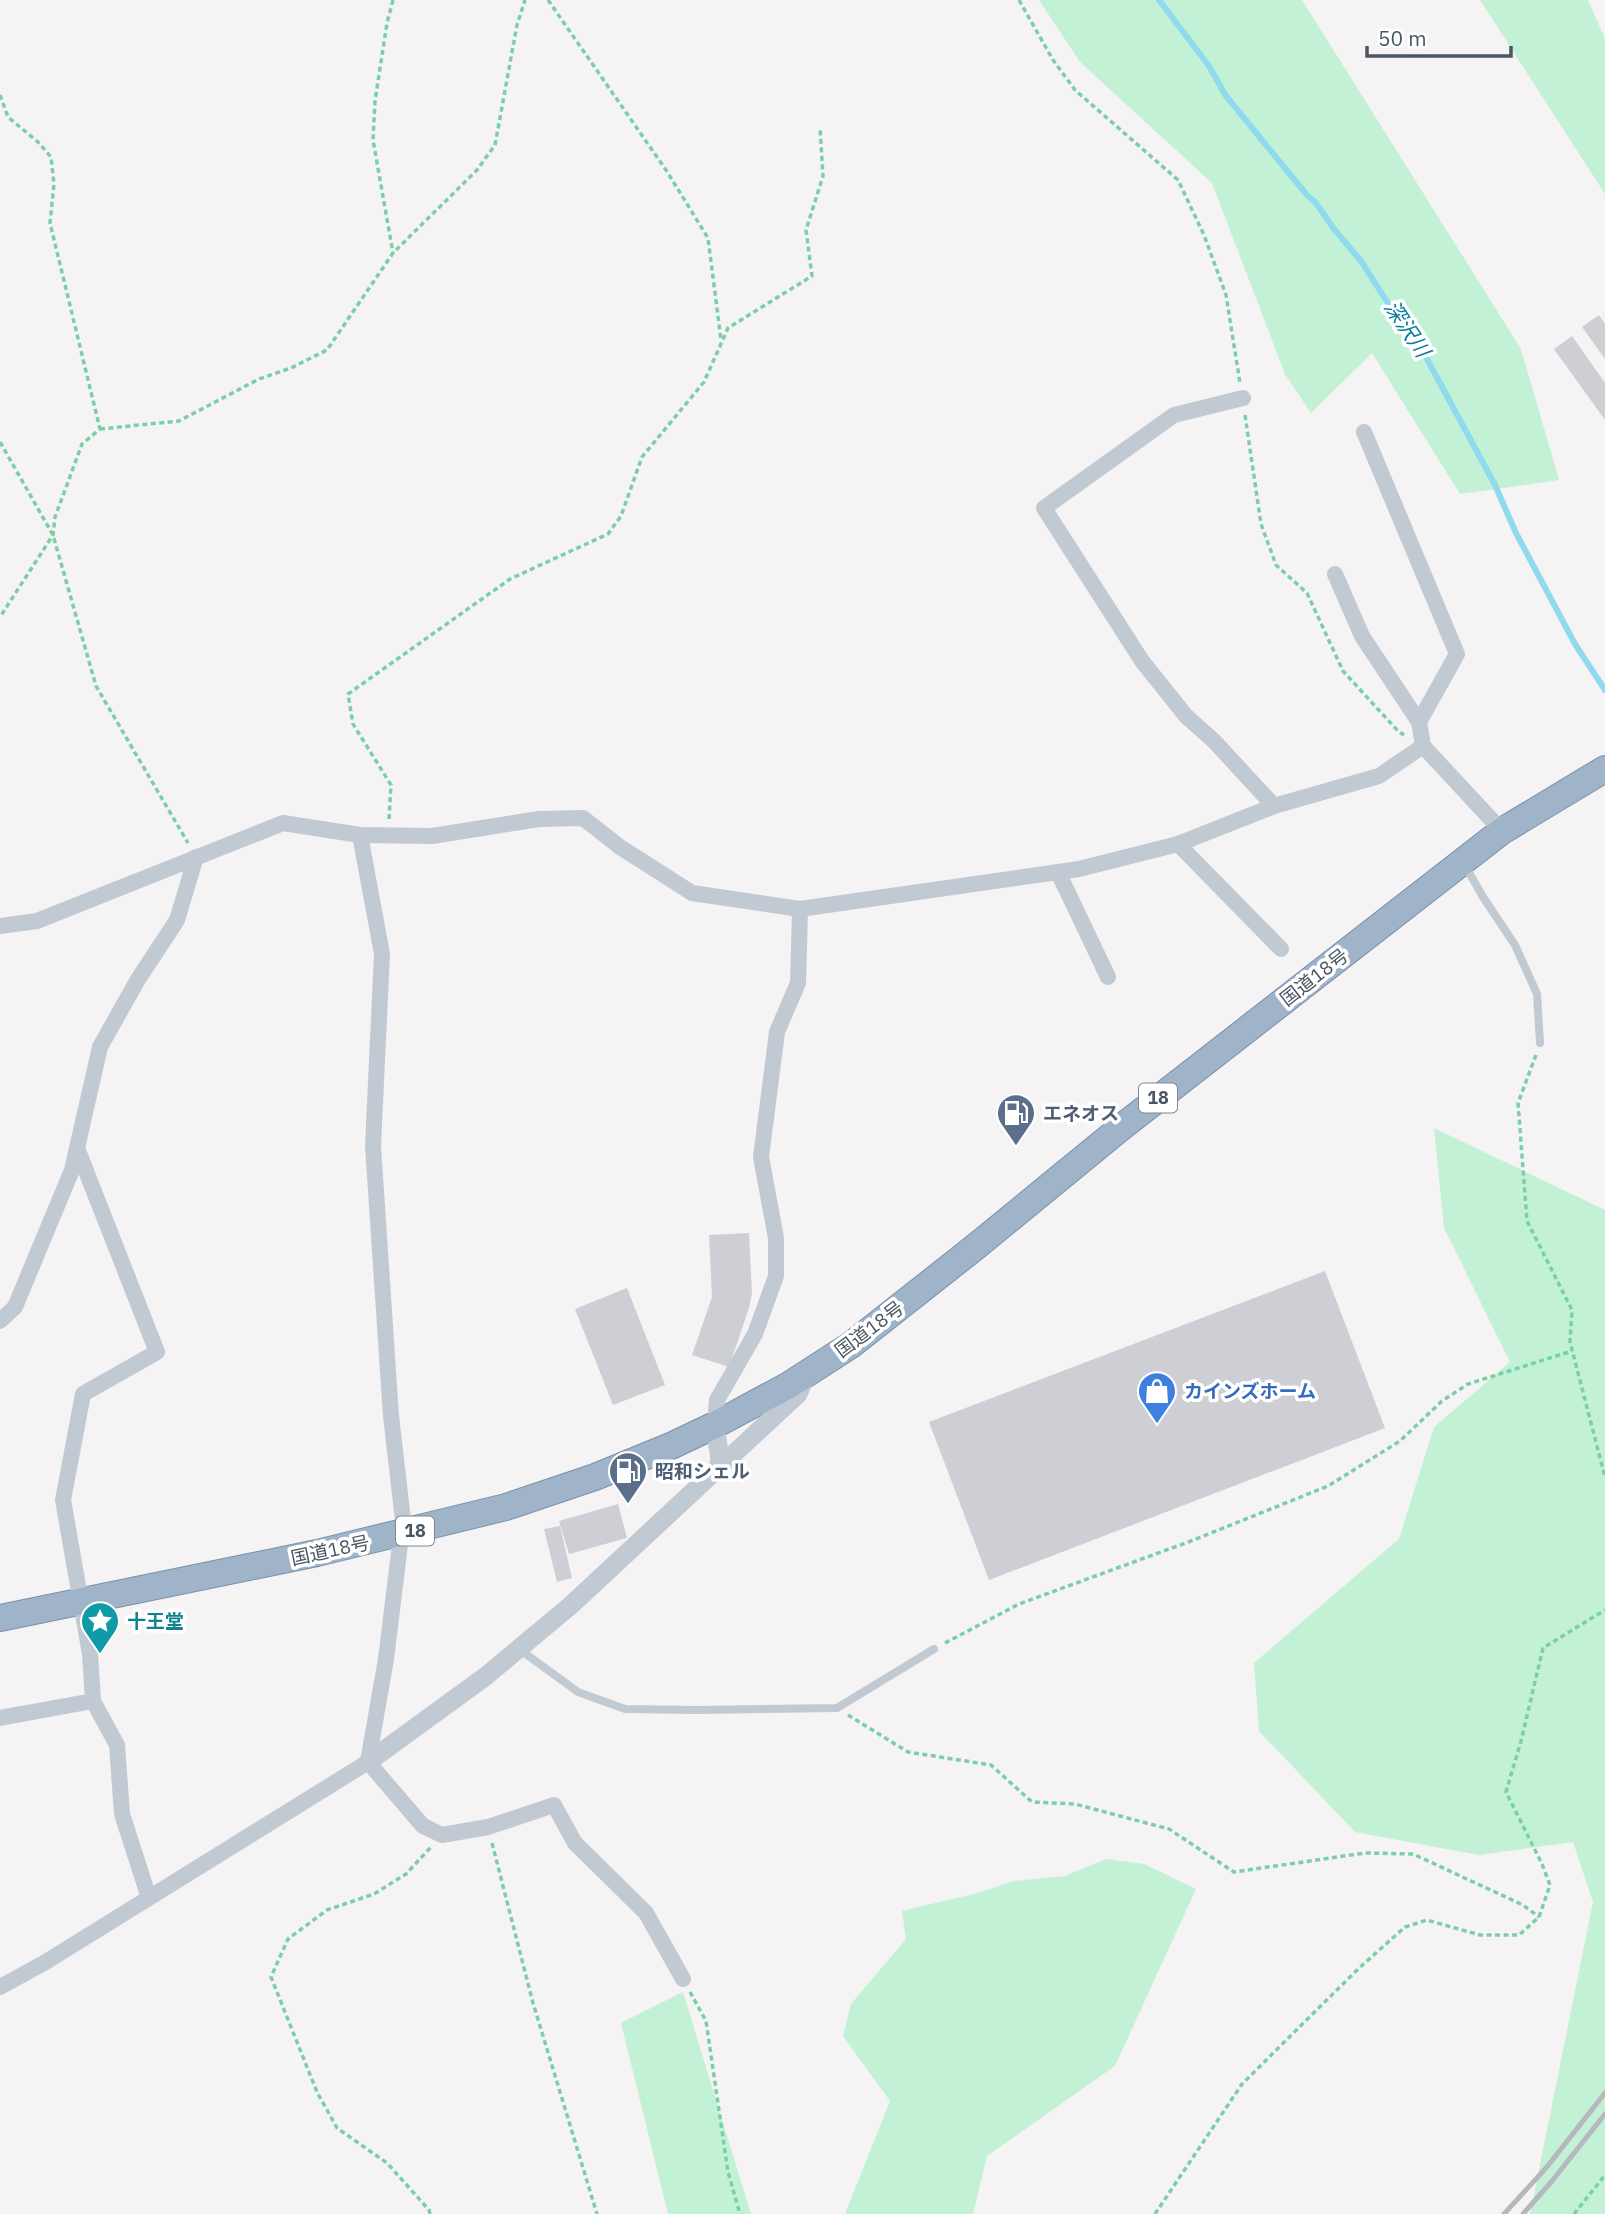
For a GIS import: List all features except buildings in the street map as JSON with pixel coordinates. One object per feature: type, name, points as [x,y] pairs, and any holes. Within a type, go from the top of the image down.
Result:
[{"type":"highway","name":"国道18号","points":[[0,1618],[403,1534],[551,1493],[715,1425],[807,1374],[862,1337],[1123,1126],[1506,827],[1605,769]]},
{"type":"street","points":[[1243,398],[1174,415],[1044,508],[1142,661],[1186,716],[1214,741],[1274,806]]},
{"type":"street","points":[[1364,432],[1457,654],[1419,722]]},
{"type":"street","points":[[1335,574],[1363,636],[1419,722],[1423,746],[1506,827]]},
{"type":"street","points":[[0,926],[37,921],[284,823],[360,835],[432,836],[539,819],[583,818],[636,858],[692,892],[800,909],[1079,869],[1178,844],[1274,806],[1379,776],[1423,746]]},
{"type":"street","points":[[360,835],[382,954],[373,1146],[391,1416],[403,1520],[386,1659],[368,1762]]},
{"type":"street","points":[[1178,844],[1281,949]]},
{"type":"street","points":[[0,1321],[15,1307],[72,1170],[100,1047],[137,981],[177,920],[196,857]]},
{"type":"street","points":[[1058,872],[1108,977]]},
{"type":"street","points":[[717,1470],[720,1460],[715,1425],[717,1400],[755,1334],[776,1276],[776,1238],[761,1157],[778,1032],[798,983],[800,909]]},
{"type":"street","points":[[77,1148],[157,1352],[83,1394],[63,1500],[90,1654],[93,1701],[117,1745],[122,1814],[149,1898]]},
{"type":"street","points":[[0,1987],[44,1963],[368,1762],[486,1676],[570,1606],[717,1470],[797,1394],[807,1374]]},
{"type":"street","points":[[0,1718],[93,1701]]},
{"type":"street","points":[[368,1762],[423,1826],[442,1836],[488,1827],[554,1805],[575,1843],[646,1913],[683,1979]]},
{"type":"lane","points":[[1462,861],[1515,945],[1537,994],[1540,1043]]},
{"type":"lane","points":[[519,1649],[578,1692],[625,1709],[837,1708],[934,1649]]},
{"type":"path","points":[[393,0],[375,101],[373,140],[393,253]]},
{"type":"path","points":[[0,617],[53,535],[55,517],[82,444],[100,429],[179,421],[259,379],[291,368],[327,350],[393,253],[477,170],[495,145],[517,25],[525,0]]},
{"type":"path","points":[[548,0],[666,170],[708,239],[721,343]]},
{"type":"path","points":[[1019,0],[1053,60],[1074,90],[1178,180],[1204,236],[1226,295],[1261,524],[1276,565],[1307,593],[1343,671],[1398,731],[1423,746]]},
{"type":"path","points":[[0,94],[8,117],[38,142],[51,157],[54,184],[50,223],[100,429]]},
{"type":"path","points":[[388,835],[391,785],[353,724],[348,694],[510,579],[608,534],[621,516],[642,457],[705,383],[728,328],[812,276],[806,230],[823,176],[820,127]]},
{"type":"path","points":[[0,442],[53,535],[96,686],[196,857]]},
{"type":"path","points":[[1540,1043],[1518,1103],[1527,1221],[1572,1310],[1570,1342],[1605,1476]]},
{"type":"path","points":[[934,1649],[1019,1604],[1191,1541],[1328,1486],[1400,1441],[1442,1401],[1468,1384],[1572,1351]]},
{"type":"path","points":[[1155,2214],[1242,2084],[1358,1969],[1405,1927],[1427,1920],[1480,1935],[1519,1935],[1539,1917],[1550,1885],[1506,1792],[1543,1648],[1605,1610]]},
{"type":"path","points":[[837,1708],[908,1752],[990,1765],[1032,1802],[1075,1804],[1169,1829],[1234,1872],[1365,1853],[1413,1854],[1523,1905],[1539,1917]]},
{"type":"path","points":[[488,1827],[533,2003],[597,2214]]},
{"type":"path","points":[[430,2214],[387,2163],[337,2128],[317,2092],[271,1977],[288,1939],[327,1910],[374,1894],[406,1874],[442,1836]]},
{"type":"path","points":[[683,1979],[706,2021],[728,2172],[740,2214]]},
{"type":"path","points":[[1574,2214],[1605,2175]]},
{"type":"green space","points":[[1039,0],[1302,0],[1521,349],[1559,480],[1460,494],[1372,353],[1311,413],[1285,374],[1212,183],[1080,62]]},
{"type":"green space","points":[[1480,0],[1588,0],[1605,39],[1605,194]]},
{"type":"green space","points":[[1434,1128],[1605,1210],[1605,2214],[1530,2214],[1593,1902],[1573,1842],[1479,1855],[1355,1832],[1259,1731],[1254,1663],[1399,1539],[1434,1427],[1510,1362],[1444,1228]]},
{"type":"green space","points":[[1106,1859],[1144,1864],[1196,1889],[1115,2066],[987,2156],[973,2214],[845,2214],[890,2101],[843,2036],[851,2004],[906,1939],[902,1911],[978,1893],[1014,1881],[1065,1876]]},
{"type":"green space","points":[[683,1992],[751,2214],[668,2214],[621,2023]]},
{"type":"waterway","name":"深沢川","points":[[1159,0],[1209,66],[1226,96],[1361,261],[1427,359],[1495,485],[1516,533],[1575,644],[1605,690]]},
{"type":"railway","points":[[1504,2214],[1546,2168],[1605,2093]]},
{"type":"railway","points":[[1523,2214],[1605,2114]]},
{"type":"place","name":"エネオス","points":[[1016,1147]]},
{"type":"place","name":"カインズホーム","points":[[1157,1425]]},
{"type":"place","name":"昭和シェル","points":[[628,1505]]},
{"type":"place","name":"十王堂","points":[[100,1655]]}]
